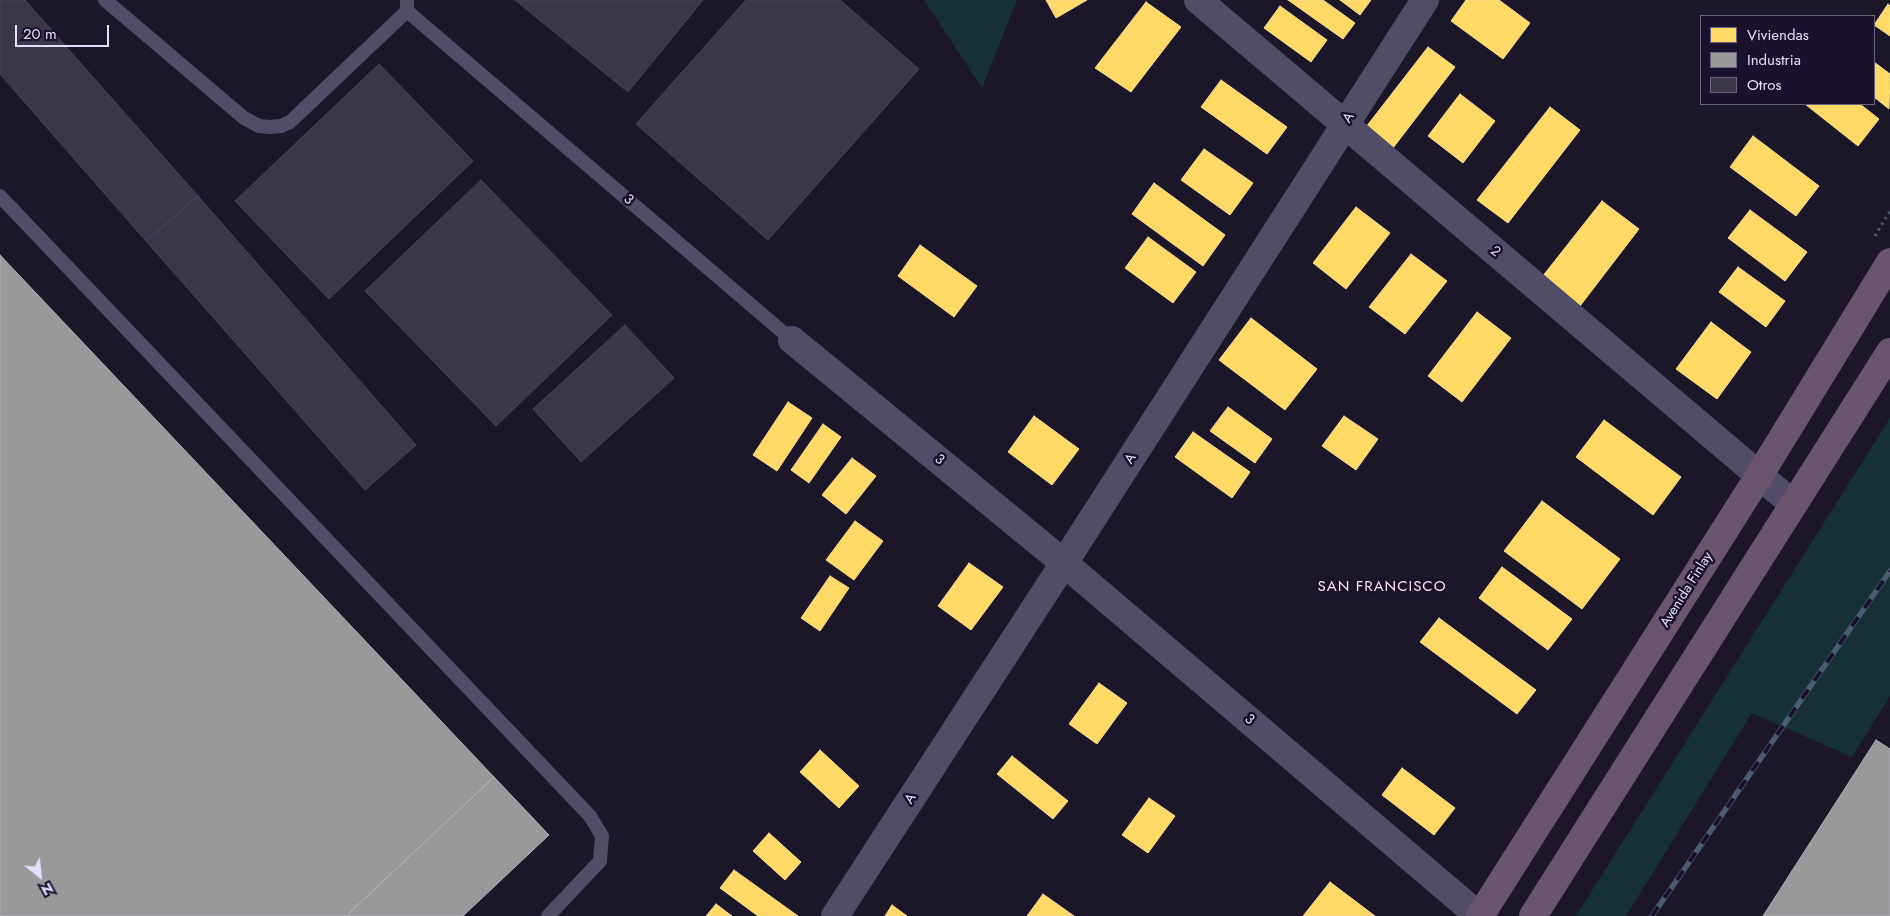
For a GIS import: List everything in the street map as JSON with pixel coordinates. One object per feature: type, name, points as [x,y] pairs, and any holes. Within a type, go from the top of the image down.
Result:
[{"type":"highway","name":"Avenida Finlay","points":[[1480,916],[1759,476],[1890,262]]},
{"type":"highway","points":[[1532,916],[1890,352]]},
{"type":"street","name":"2","points":[[1198,0],[1793,504]]},
{"type":"street","name":"A","points":[[835,916],[1425,0]]},
{"type":"street","name":"3","points":[[792,340],[1064,563],[1480,916]]},
{"type":"lane","points":[[105,0],[244,118],[259,126],[270,127],[281,126],[290,122],[407,5]]},
{"type":"lane","name":"3","points":[[407,5],[792,340]]},
{"type":"lane","points":[[0,196],[590,816],[602,836],[600,861],[548,916]]},
{"type":"green space","points":[[924,0],[1017,0],[982,88]]},
{"type":"green space","points":[[1890,418],[1890,696],[1852,757],[1752,713],[1626,916],[1576,916]]},
{"type":"building: Viviendas","points":[[1046,0],[1087,0],[1056,18]]},
{"type":"building: Viviendas","points":[[1288,0],[1323,0],[1355,23],[1343,39]]},
{"type":"building: Viviendas","points":[[1340,0],[1371,0],[1360,15]]},
{"type":"building: Viviendas","points":[[1466,0],[1499,0],[1530,23],[1503,59],[1451,21]]},
{"type":"building: Viviendas","points":[[1146,2],[1181,27],[1131,92],[1095,68]]},
{"type":"building: Viviendas","points":[[1888,4],[1890,6],[1890,36],[1875,26]]},
{"type":"building: Viviendas","points":[[1280,6],[1327,40],[1311,62],[1264,28]]},
{"type":"building: Viviendas","points":[[1428,47],[1455,67],[1393,148],[1366,127]]},
{"type":"building: Viviendas","points":[[1875,63],[1890,74],[1889,109],[1875,98]]},
{"type":"building: Viviendas","points":[[1221,80],[1287,127],[1267,154],[1201,107]]},
{"type":"building: Viviendas","points":[[1460,94],[1495,121],[1463,163],[1428,136]]},
{"type":"building: Viviendas","points":[[1806,105],[1861,105],[1879,119],[1858,146]]},
{"type":"building: Viviendas","points":[[1550,107],[1580,130],[1508,223],[1477,200]]},
{"type":"building: Viviendas","points":[[1753,136],[1819,186],[1796,216],[1730,167]]},
{"type":"building: Viviendas","points":[[1204,149],[1253,183],[1230,215],[1181,180]]},
{"type":"building: Viviendas","points":[[1154,183],[1225,235],[1203,266],[1132,214]]},
{"type":"building: Viviendas","points":[[1602,201],[1639,229],[1580,306],[1542,277]]},
{"type":"building: Viviendas","points":[[1356,207],[1390,233],[1346,289],[1313,263]]},
{"type":"building: Viviendas","points":[[1750,210],[1807,252],[1785,281],[1728,238]]},
{"type":"building: Viviendas","points":[[1148,237],[1196,272],[1173,303],[1125,268]]},
{"type":"building: Viviendas","points":[[920,245],[977,286],[954,317],[898,276]]},
{"type":"building: Viviendas","points":[[1411,254],[1447,281],[1405,334],[1369,307]]},
{"type":"building: Viviendas","points":[[1738,267],[1785,301],[1766,327],[1719,292]]},
{"type":"building: Viviendas","points":[[1477,312],[1511,338],[1462,402],[1428,376]]},
{"type":"building: Viviendas","points":[[1251,318],[1317,369],[1285,410],[1219,360]]},
{"type":"building: Viviendas","points":[[1711,322],[1751,352],[1717,399],[1676,369]]},
{"type":"building: Viviendas","points":[[788,402],[812,418],[777,471],[753,455]]},
{"type":"building: Viviendas","points":[[1228,407],[1272,439],[1255,463],[1210,431]]},
{"type":"building: Viviendas","points":[[1034,416],[1079,449],[1052,485],[1008,452]]},
{"type":"building: Viviendas","points":[[1344,416],[1378,439],[1356,470],[1322,446]]},
{"type":"building: Viviendas","points":[[1604,420],[1681,477],[1653,515],[1576,457]]},
{"type":"building: Viviendas","points":[[823,424],[841,437],[809,483],[791,470]]},
{"type":"building: Viviendas","points":[[1193,432],[1250,472],[1232,498],[1175,457]]},
{"type":"building: Viviendas","points":[[852,458],[876,476],[846,514],[822,495]]},
{"type":"building: Viviendas","points":[[1542,501],[1620,559],[1582,609],[1504,551]]},
{"type":"building: Viviendas","points":[[855,521],[883,541],[854,580],[826,560]]},
{"type":"building: Viviendas","points":[[969,563],[1003,587],[971,630],[938,606]]},
{"type":"building: Viviendas","points":[[1502,567],[1572,619],[1548,650],[1479,598]]},
{"type":"building: Viviendas","points":[[830,576],[849,588],[820,631],[801,618]]},
{"type":"building: Viviendas","points":[[1439,618],[1536,690],[1517,714],[1420,642]]},
{"type":"building: Viviendas","points":[[1099,683],[1127,703],[1097,744],[1069,724]]},
{"type":"building: Viviendas","points":[[820,750],[859,786],[839,808],[800,772]]},
{"type":"building: Viviendas","points":[[1012,756],[1068,801],[1053,819],[997,774]]},
{"type":"building: Viviendas","points":[[1402,768],[1455,808],[1434,835],[1382,795]]},
{"type":"building: Viviendas","points":[[1149,798],[1175,816],[1148,853],[1122,835]]},
{"type":"building: Viviendas","points":[[769,833],[801,862],[785,880],[753,851]]},
{"type":"building: Viviendas","points":[[734,870],[798,916],[758,916],[720,888]]},
{"type":"building: Viviendas","points":[[1330,882],[1375,916],[1303,916]]},
{"type":"building: Viviendas","points":[[1043,894],[1074,916],[1027,916]]},
{"type":"building: Viviendas","points":[[716,904],[732,916],[706,916]]},
{"type":"building: Viviendas","points":[[892,905],[907,916],[885,916]]},
{"type":"building: Industria","points":[[0,255],[494,777],[346,916],[0,916]]},
{"type":"building: Industria","points":[[1876,740],[1890,749],[1890,916],[1763,916]]},
{"type":"building: Industria","points":[[494,777],[549,835],[463,916],[346,916]]},
{"type":"building: Otros","points":[[0,0],[25,0],[198,196],[146,241],[0,74]]},
{"type":"building: Otros","points":[[515,0],[703,0],[628,92]]},
{"type":"building: Otros","points":[[746,0],[840,0],[919,69],[768,240],[636,124]]},
{"type":"building: Otros","points":[[379,64],[473,161],[329,299],[235,201]]},
{"type":"building: Otros","points":[[481,180],[612,315],[496,426],[365,291]]},
{"type":"building: Otros","points":[[198,196],[416,445],[365,490],[146,241]]},
{"type":"building: Otros","points":[[625,325],[674,378],[581,462],[533,409]]},
{"type":"railway","points":[[1652,916],[1890,571]]},
{"type":"district","name":"SAN FRANCISCO","points":[[1382,587]]}]
